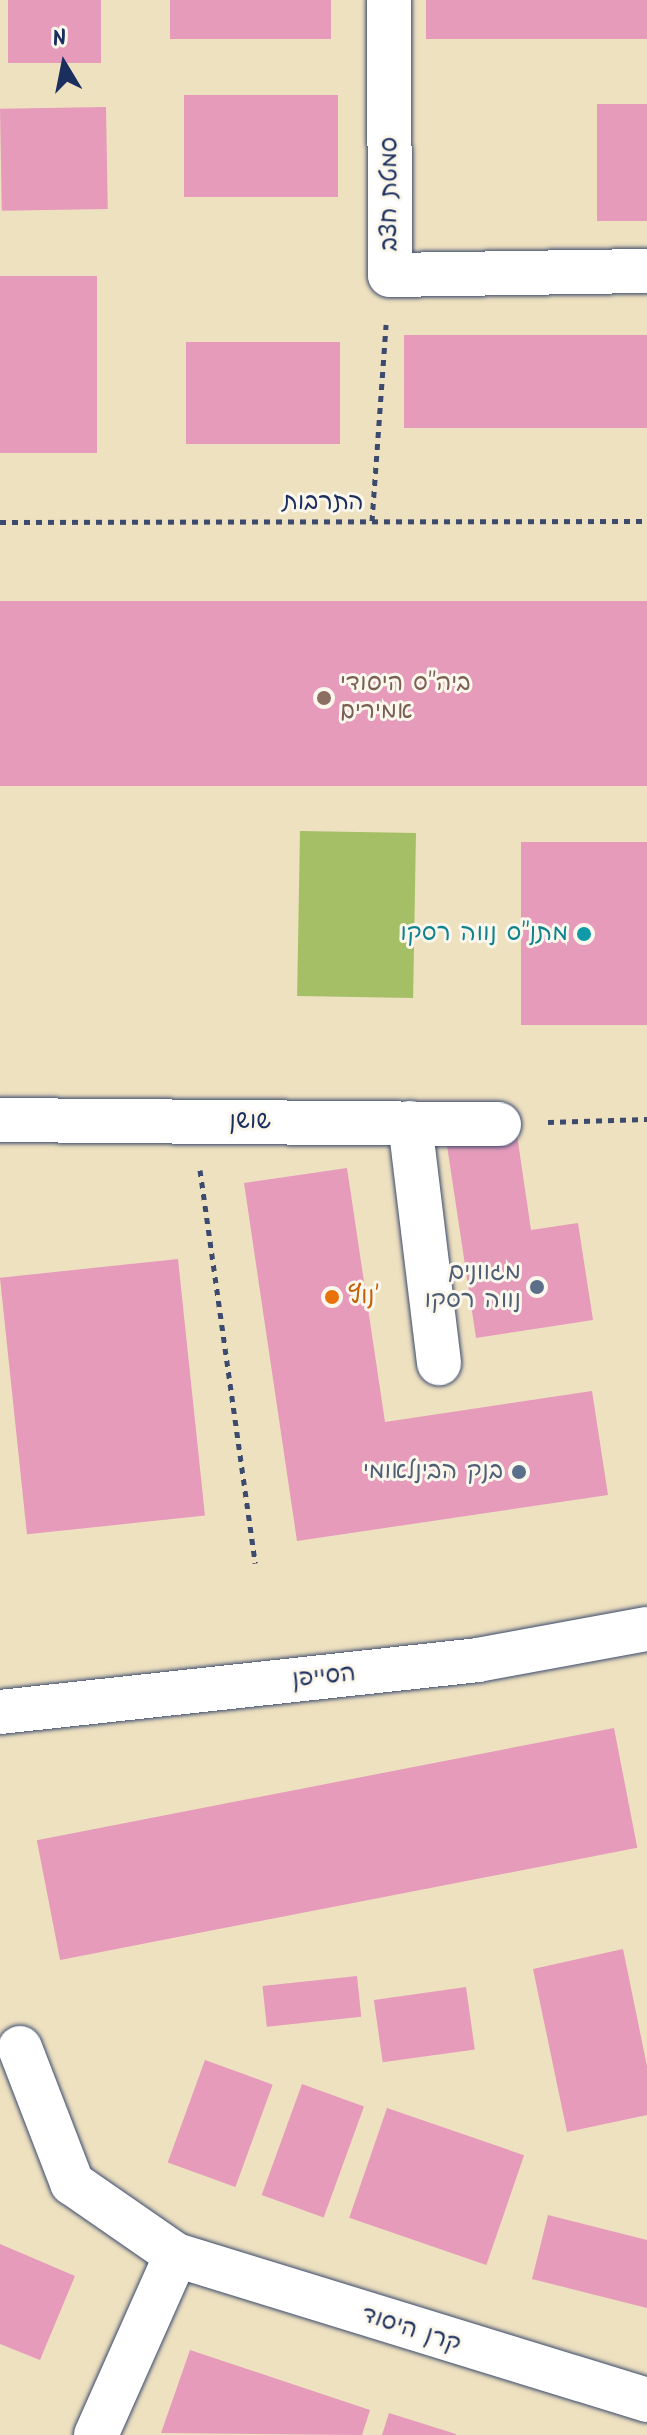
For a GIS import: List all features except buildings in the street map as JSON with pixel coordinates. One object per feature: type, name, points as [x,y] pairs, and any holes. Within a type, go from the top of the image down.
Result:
[{"type":"street","name":"סמטת חצב","points":[[389,0],[390,275],[647,271]]},
{"type":"street","name":"שושן","points":[[0,1120],[499,1124]]},
{"type":"street","points":[[410,1123],[439,1363]]},
{"type":"street","name":"הסייפן","points":[[0,1712],[478,1660],[647,1629]]},
{"type":"street","name":"קרן היסוד","points":[[20,2048],[72,2183],[176,2255],[647,2400]]},
{"type":"street","points":[[96,2435],[176,2255]]},
{"type":"path","points":[[372,521],[390,275]]},
{"type":"path","name":"התרבות","points":[[0,522],[647,521]]},
{"type":"path","points":[[499,1124],[647,1119]]},
{"type":"path","points":[[193,1121],[255,1563]]},
{"type":"green space","points":[[300,831],[416,833],[413,998],[297,996]]},
{"type":"place","name":"ביה\"ס היסודי אמירים","points":[[324,698]]},
{"type":"place","name":"מתנ\"ס נווה רסקו","points":[[584,934]]},
{"type":"place","name":"מגוונים נווה רסקו","points":[[537,1287]]},
{"type":"place","name":"נוץ'","points":[[332,1297]]},
{"type":"place","name":"בנק הבינלאומי","points":[[519,1472]]}]
